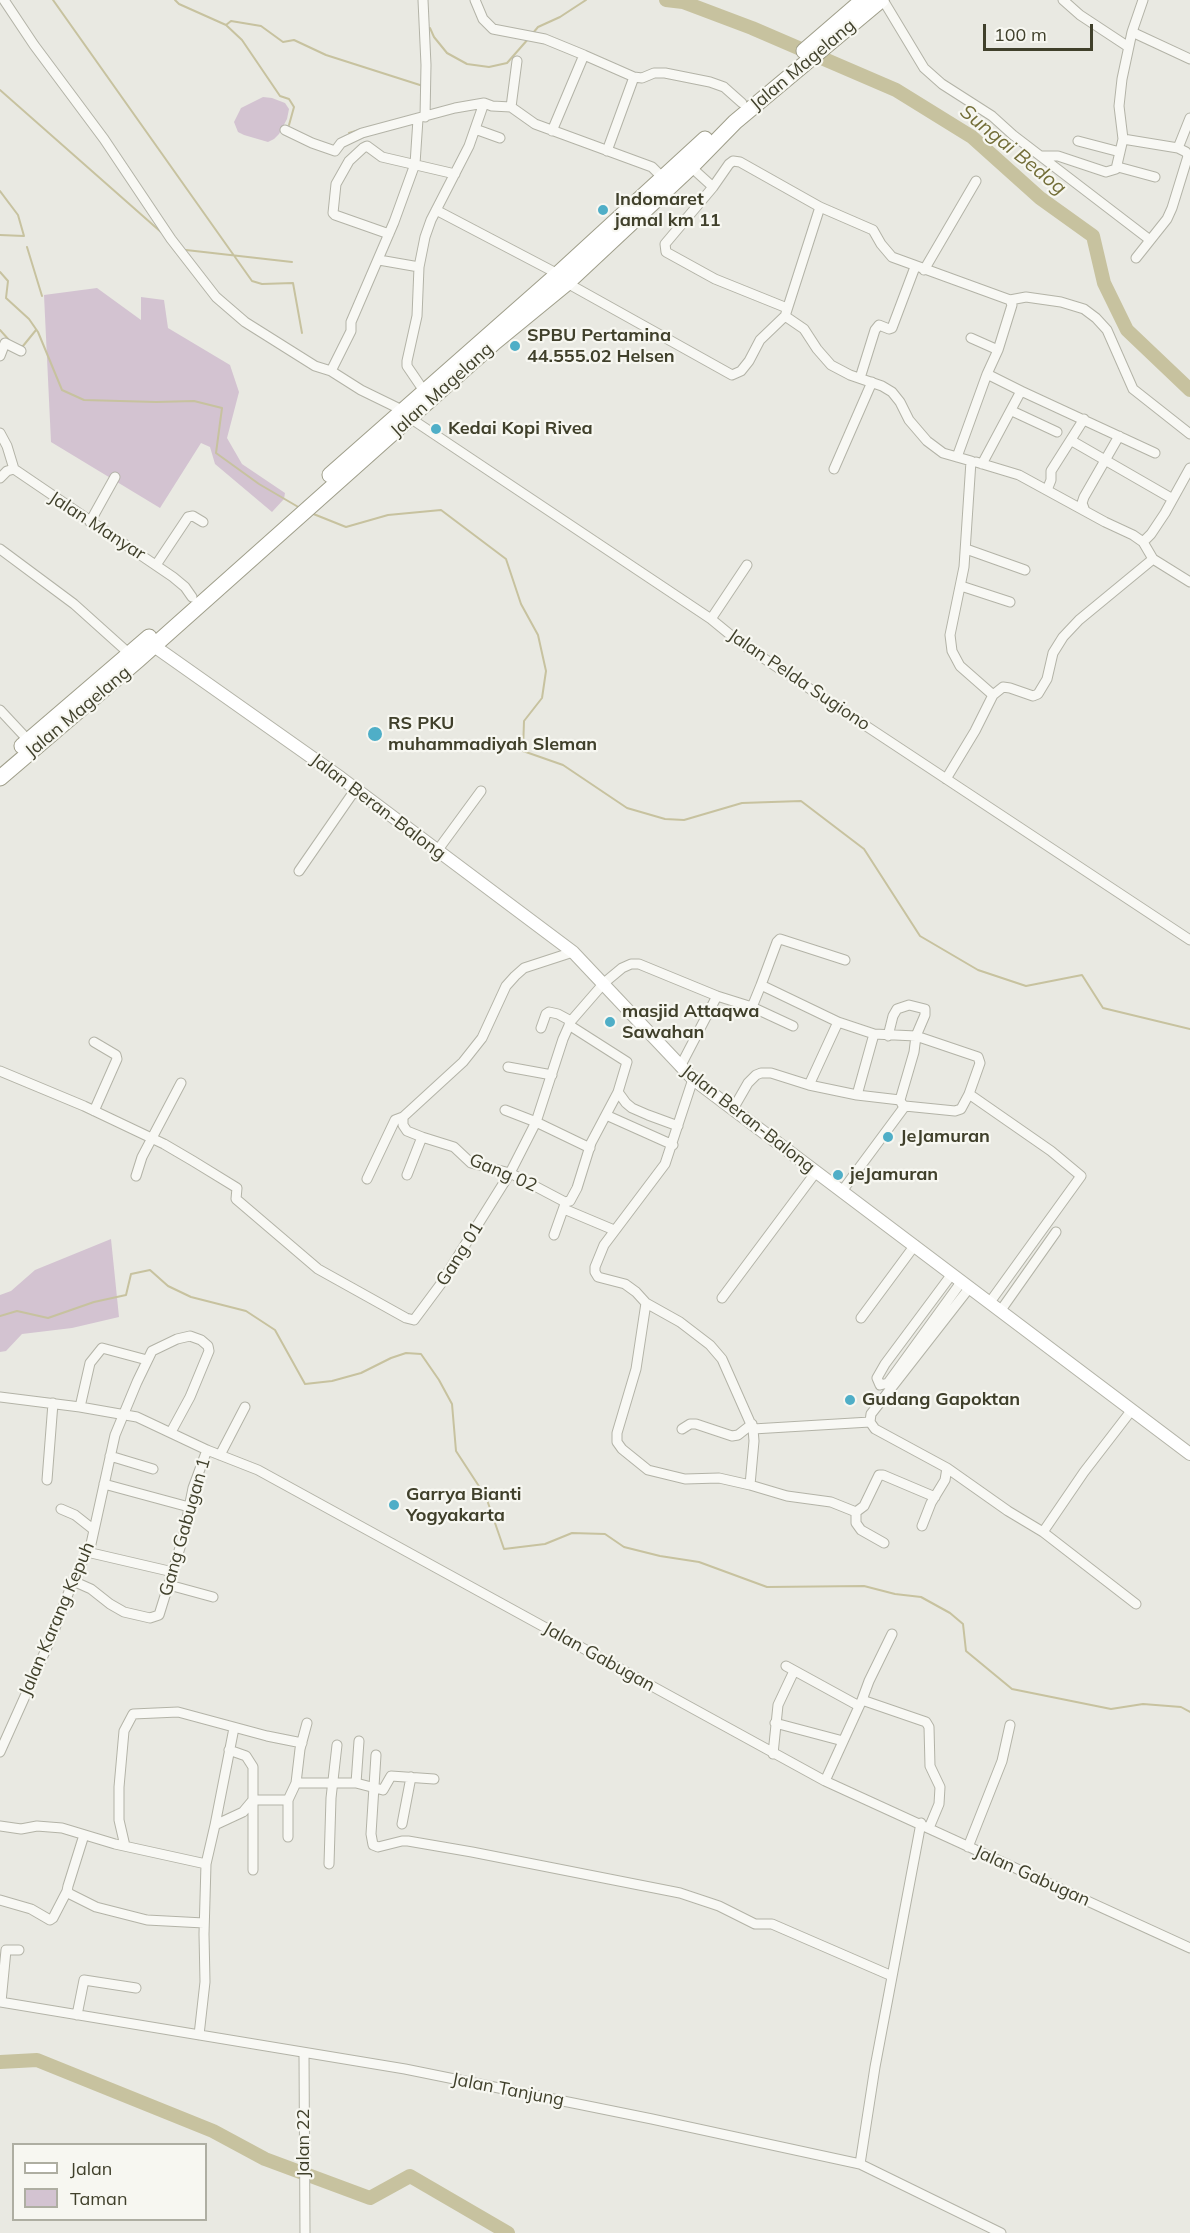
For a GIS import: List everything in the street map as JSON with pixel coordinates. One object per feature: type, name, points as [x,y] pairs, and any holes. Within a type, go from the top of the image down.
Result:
[{"type":"highway","name":"Jalan Magelang","points":[[590,252],[692,167],[863,0]]},
{"type":"highway","name":"Jalan Magelang","points":[[826,38],[882,0]]},
{"type":"highway","name":"Jalan Magelang","points":[[151,642],[192,597],[562,278],[742,103],[792,68]]},
{"type":"highway","name":"Jalan Magelang","points":[[0,778],[406,414],[424,391],[562,278]]},
{"type":"highway","name":"Jalan Magelang","points":[[0,766],[28,740],[134,657]]},
{"type":"main road","name":"Jalan Beran-Balong","points":[[151,642],[341,778],[573,952],[693,1079],[1190,1454]]},
{"type":"street","name":"Jalan Pelda Sugiono","points":[[4,0],[204,284],[230,311],[315,366],[331,371],[406,414],[711,619],[739,642],[1190,940]]},
{"type":"street","points":[[331,371],[351,331],[351,322],[379,261],[415,164],[422,118],[426,65],[423,0]]},
{"type":"street","points":[[475,0],[483,19],[493,29],[545,39],[634,77],[642,78],[654,73],[665,73],[710,82],[724,87],[742,103]]},
{"type":"street","points":[[882,0],[924,68],[942,84],[992,116],[1150,240]]},
{"type":"street","points":[[1063,0],[1080,15],[1127,46]]},
{"type":"street","points":[[1041,156],[1058,156],[1106,172],[1118,167],[1123,139],[1119,106],[1127,46],[1143,0]]},
{"type":"street","points":[[1132,32],[1190,59]]},
{"type":"street","points":[[552,131],[584,55]]},
{"type":"street","points":[[510,107],[518,61]]},
{"type":"street","points":[[607,151],[634,77]]},
{"type":"street","points":[[424,391],[407,366],[417,316],[419,267],[425,237],[475,129],[484,103]]},
{"type":"street","points":[[285,130],[335,151],[349,138],[455,108],[484,103],[510,107],[535,124],[652,167],[664,179]]},
{"type":"street","points":[[1178,148],[1190,118]]},
{"type":"street","points":[[475,129],[500,138]]},
{"type":"street","points":[[1123,139],[1178,148],[1186,152],[1188,156],[1167,219],[1136,258]]},
{"type":"street","points":[[1078,141],[1120,152]]},
{"type":"street","points":[[389,234],[334,214],[336,184],[349,161],[367,146],[382,157],[455,174]]},
{"type":"street","points":[[1190,434],[1133,389],[1107,330],[1084,309],[1061,302],[1026,297],[1010,300],[892,257],[873,230],[820,207],[740,162],[733,161],[729,164],[664,248],[666,252],[715,279],[786,312],[804,329],[817,350],[831,365],[892,392],[909,420],[927,441],[943,453],[1019,475],[1133,535],[1143,543],[1153,559],[1190,582]]},
{"type":"street","points":[[692,167],[713,187]]},
{"type":"street","points":[[1118,167],[1155,177]]},
{"type":"street","points":[[860,378],[875,330],[879,325],[888,329],[892,328],[920,268],[976,182]]},
{"type":"street","points":[[1180,185],[1190,189]]},
{"type":"street","points":[[436,210],[562,278],[732,375],[741,371],[760,340],[786,312],[820,207]]},
{"type":"street","points":[[379,261],[419,267]]},
{"type":"street","points":[[957,457],[998,350],[1012,305],[1010,300]]},
{"type":"street","points":[[971,338],[998,350]]},
{"type":"street","points":[[0,356],[5,343],[21,351]]},
{"type":"street","points":[[987,374],[1155,453]]},
{"type":"street","points":[[834,469],[872,382]]},
{"type":"street","points":[[982,464],[1021,391]]},
{"type":"street","points":[[1012,411],[1056,432]]},
{"type":"street","points":[[1047,490],[1051,480],[1051,471],[1084,419]]},
{"type":"street","points":[[0,433],[7,446],[14,469],[7,471],[0,478]]},
{"type":"street","points":[[1084,511],[1082,503],[1084,497],[1119,436]]},
{"type":"street","points":[[1072,441],[1172,498]]},
{"type":"street","points":[[971,461],[966,549],[951,635],[952,651],[960,666],[993,695]]},
{"type":"street","points":[[1143,543],[1151,534],[1190,468]]},
{"type":"street","name":"Jalan Manyar","points":[[14,469],[156,566],[185,587],[192,597]]},
{"type":"street","points":[[90,522],[115,477]]},
{"type":"street","points":[[156,566],[188,518],[193,516],[203,522]]},
{"type":"street","points":[[0,549],[74,604],[134,657]]},
{"type":"street","points":[[966,549],[1025,570]]},
{"type":"street","points":[[946,779],[975,731],[993,695],[1003,687],[1010,687],[1033,696],[1038,694],[1047,679],[1053,653],[1063,637],[1079,620],[1153,559]]},
{"type":"street","points":[[711,619],[747,565]]},
{"type":"street","points":[[961,586],[1010,602]]},
{"type":"street","points":[[0,710],[28,740]]},
{"type":"street","points":[[299,871],[355,790]]},
{"type":"street","points":[[437,851],[481,791]]},
{"type":"street","points":[[752,1007],[780,939],[845,960]]},
{"type":"street","points":[[367,1179],[395,1120],[403,1117],[464,1062],[482,1038],[506,986],[515,976],[524,968],[573,952]]},
{"type":"street","name":"Gang 01","points":[[153,1138],[237,1188],[236,1199],[318,1269],[406,1318],[414,1320],[440,1285],[510,1173],[536,1122],[570,1023],[604,983],[622,968],[630,964],[639,964],[717,996],[752,1007],[793,1026]]},
{"type":"street","points":[[733,1109],[748,1083],[756,1075],[771,1073],[809,1085],[857,1095],[955,1111],[961,1109],[969,1094],[980,1063],[978,1057],[915,1036],[874,1034],[838,1022],[761,985]]},
{"type":"street","points":[[680,1067],[717,996]]},
{"type":"street","points":[[842,1191],[902,1103],[914,1052],[915,1036],[926,1012],[922,1007],[909,1005],[897,1010],[893,1016],[888,1036]]},
{"type":"street","points":[[541,1028],[546,1014],[549,1012],[558,1014],[627,1062],[618,1092],[590,1148],[572,1199],[565,1206],[554,1235]]},
{"type":"street","points":[[809,1085],[838,1022]]},
{"type":"street","points":[[857,1095],[874,1034]]},
{"type":"street","points":[[94,1042],[116,1055],[117,1059],[94,1111]]},
{"type":"street","points":[[508,1067],[552,1075]]},
{"type":"street","points":[[0,1071],[153,1138]]},
{"type":"street","points":[[693,1079],[665,1164],[604,1245],[595,1272],[598,1277],[625,1284],[646,1302],[680,1322],[722,1359],[753,1427],[750,1485]]},
{"type":"street","points":[[136,1176],[142,1157],[181,1083]]},
{"type":"street","points":[[618,1092],[632,1108],[678,1126]]},
{"type":"street","points":[[969,1094],[1051,1151],[1082,1177],[990,1302]]},
{"type":"street","points":[[505,1110],[590,1148]]},
{"type":"street","points":[[606,1114],[673,1145]]},
{"type":"street","points":[[403,1117],[403,1125],[407,1131],[422,1137],[407,1175]]},
{"type":"street","name":"Gang 02","points":[[422,1137],[454,1147],[471,1162],[510,1173],[565,1206],[614,1230]]},
{"type":"street","points":[[722,1298],[816,1172]]},
{"type":"street","points":[[1001,1310],[1056,1232]]},
{"type":"street","points":[[861,1318],[915,1245]]},
{"type":"street","points":[[962,1281],[888,1383],[880,1386],[877,1378],[885,1364],[962,1281]]},
{"type":"street","points":[[962,1281],[872,1414],[870,1422],[875,1429],[947,1468],[1008,1511],[1043,1532],[1136,1604]]},
{"type":"street","points":[[646,1302],[636,1369],[617,1433],[617,1442],[622,1449],[648,1470],[685,1479],[719,1478],[787,1496],[831,1502],[856,1512]]},
{"type":"street","points":[[80,1407],[90,1363],[102,1348],[147,1360],[152,1351],[177,1339],[190,1336],[201,1340],[208,1346],[209,1351],[171,1432]]},
{"type":"street","name":"Jalan Karang Kepuh","points":[[0,1752],[87,1552],[115,1435],[147,1360]]},
{"type":"street","name":"Jalan Gabugan","points":[[0,1397],[137,1417],[207,1450],[258,1470],[825,1781],[1190,1948]]},
{"type":"street","points":[[47,1480],[53,1403]]},
{"type":"street","points":[[220,1455],[245,1407]]},
{"type":"street","points":[[1043,1532],[1084,1472],[1131,1411]]},
{"type":"street","points":[[682,1429],[690,1424],[696,1424],[732,1436],[753,1427],[870,1422]]},
{"type":"street","name":"Gang Gabugan 1","points":[[73,1581],[91,1589],[124,1612],[150,1618],[159,1615],[183,1538],[193,1488],[207,1450]]},
{"type":"street","points":[[110,1456],[153,1469]]},
{"type":"street","points":[[922,1526],[945,1480],[947,1468]]},
{"type":"street","points":[[856,1512],[864,1506],[877,1478],[883,1475],[935,1497]]},
{"type":"street","points":[[104,1484],[189,1507]]},
{"type":"street","points":[[61,1509],[75,1515],[94,1530]]},
{"type":"street","points":[[856,1512],[856,1522],[861,1530],[884,1543]]},
{"type":"street","points":[[87,1552],[173,1572]]},
{"type":"street","points":[[169,1585],[213,1597]]},
{"type":"street","points":[[825,1781],[891,1634]]},
{"type":"street","points":[[773,1754],[778,1705],[790,1668],[860,1703],[928,1725],[930,1766],[940,1787],[939,1804],[925,1826],[891,1976],[866,2116],[860,2164]]},
{"type":"street","points":[[125,1846],[119,1820],[119,1787],[124,1731],[133,1714],[178,1712],[234,1728],[302,1743]]},
{"type":"street","points":[[288,1838],[288,1800],[296,1783],[307,1723]]},
{"type":"street","points":[[775,1723],[843,1741]]},
{"type":"street","points":[[968,1847],[1002,1761],[1010,1725]]},
{"type":"street","points":[[199,2035],[205,1982],[206,1864],[234,1728]]},
{"type":"street","points":[[356,1783],[359,1741]]},
{"type":"street","points":[[329,1864],[337,1745]]},
{"type":"street","points":[[229,1750],[246,1756],[254,1767],[253,1870]]},
{"type":"street","points":[[376,1755],[371,1834],[373,1845],[382,1846],[402,1841],[472,1852],[680,1893],[719,1906],[756,1924],[772,1924],[891,1976]]},
{"type":"street","points":[[296,1783],[356,1783],[383,1790],[391,1776],[434,1779]]},
{"type":"street","points":[[402,1824],[411,1777]]},
{"type":"street","points":[[253,1800],[288,1800]]},
{"type":"street","points":[[215,1824],[243,1812],[253,1800]]},
{"type":"street","points":[[0,1826],[21,1829],[50,1826],[206,1864]]},
{"type":"street","points":[[0,1900],[31,1909],[50,1920],[53,1918],[67,1891],[84,1835]]},
{"type":"street","points":[[67,1891],[115,1913],[147,1920],[204,1923]]},
{"type":"street","points":[[0,2002],[6,1950],[19,1950]]},
{"type":"street","points":[[77,2015],[84,1980],[136,1988]]},
{"type":"street","name":"Jalan Tanjung","points":[[0,2002],[405,2069],[860,2164],[1001,2233]]},
{"type":"street","name":"Jalan 22","points":[[304,2054],[305,2233]]},
{"type":"green space","points":[[263,97],[285,103],[289,109],[287,119],[279,134],[268,142],[238,132],[234,122],[241,108]]},
{"type":"green space","points":[[97,288],[141,320],[141,297],[164,300],[168,328],[230,365],[239,392],[227,438],[242,464],[285,493],[284,499],[272,512],[215,464],[210,447],[201,443],[160,508],[51,442],[44,295]]},
{"type":"green space","points":[[111,1239],[119,1317],[72,1328],[22,1334],[6,1351],[0,1352],[0,1295],[11,1291],[35,1270]]},
{"type":"waterway","points":[[53,0],[252,281],[262,284],[293,283],[302,333]]},
{"type":"waterway","points":[[175,0],[179,4],[226,25],[242,40],[280,96],[289,99],[294,107],[289,125]]},
{"type":"waterway","points":[[533,33],[538,27],[560,17],[586,0]]},
{"type":"waterway","name":"Sungai Bedog","points":[[666,0],[683,2],[752,28],[896,90],[972,137],[1040,198],[1093,236],[1104,283],[1127,330],[1190,390]]},
{"type":"waterway","points":[[226,25],[231,21],[261,26],[283,42],[294,40],[326,55],[423,86]]},
{"type":"waterway","points":[[428,30],[430,28],[447,53],[467,64],[489,67],[507,63],[529,38]]},
{"type":"waterway","points":[[0,90],[161,232]]},
{"type":"waterway","points":[[349,133],[359,130]]},
{"type":"waterway","points":[[0,191],[18,215],[24,236],[0,235]]},
{"type":"waterway","points":[[27,247],[42,296]]},
{"type":"waterway","points":[[186,250],[292,262]]},
{"type":"waterway","points":[[0,272],[8,281],[6,298],[29,319],[38,332],[62,390],[84,400],[194,401],[222,408],[216,453],[259,484],[300,508]]},
{"type":"waterway","points":[[0,330],[9,340]]},
{"type":"waterway","points":[[20,346],[23,346],[36,330]]},
{"type":"waterway","points":[[311,513],[346,527],[388,515],[441,510],[506,559],[521,604],[538,635],[546,671],[542,698],[524,721],[523,751],[563,765],[627,808],[665,819],[684,820],[742,803],[801,801],[864,849],[920,936],[978,970],[1026,986],[1082,975],[1103,1008],[1190,1029]]},
{"type":"waterway","points":[[0,1316],[17,1311],[48,1318],[94,1302],[126,1295],[131,1274],[150,1270],[168,1286],[191,1297],[246,1311],[275,1330],[305,1384],[332,1381],[361,1373],[406,1353],[421,1354],[452,1404],[456,1451],[486,1497],[504,1549],[545,1544],[572,1533],[605,1534],[624,1547],[699,1562],[767,1587],[864,1586],[895,1594],[921,1597],[950,1613],[963,1624],[966,1651],[1012,1689],[1111,1709],[1143,1704],[1181,1707],[1190,1712]]},
{"type":"waterway","points":[[0,2062],[37,2060],[213,2131],[265,2159],[370,2198],[410,2176],[508,2233]]},
{"type":"place","name":"Indomaret jamal km 11","points":[[603,210]]},
{"type":"place","name":"SPBU Pertamina 44.555.02 Helsen","points":[[515,346]]},
{"type":"place","name":"Kedai Kopi Rivea","points":[[436,429]]},
{"type":"place","name":"RS PKU muhammadiyah Sleman","points":[[375,734]]},
{"type":"place","name":"masjid Attaqwa Sawahan","points":[[610,1022]]},
{"type":"place","name":"JeJamuran","points":[[888,1137]]},
{"type":"place","name":"jeJamuran","points":[[838,1175]]},
{"type":"place","name":"Gudang Gapoktan","points":[[850,1400]]},
{"type":"place","name":"Garrya Bianti Yogyakarta","points":[[394,1505]]}]
